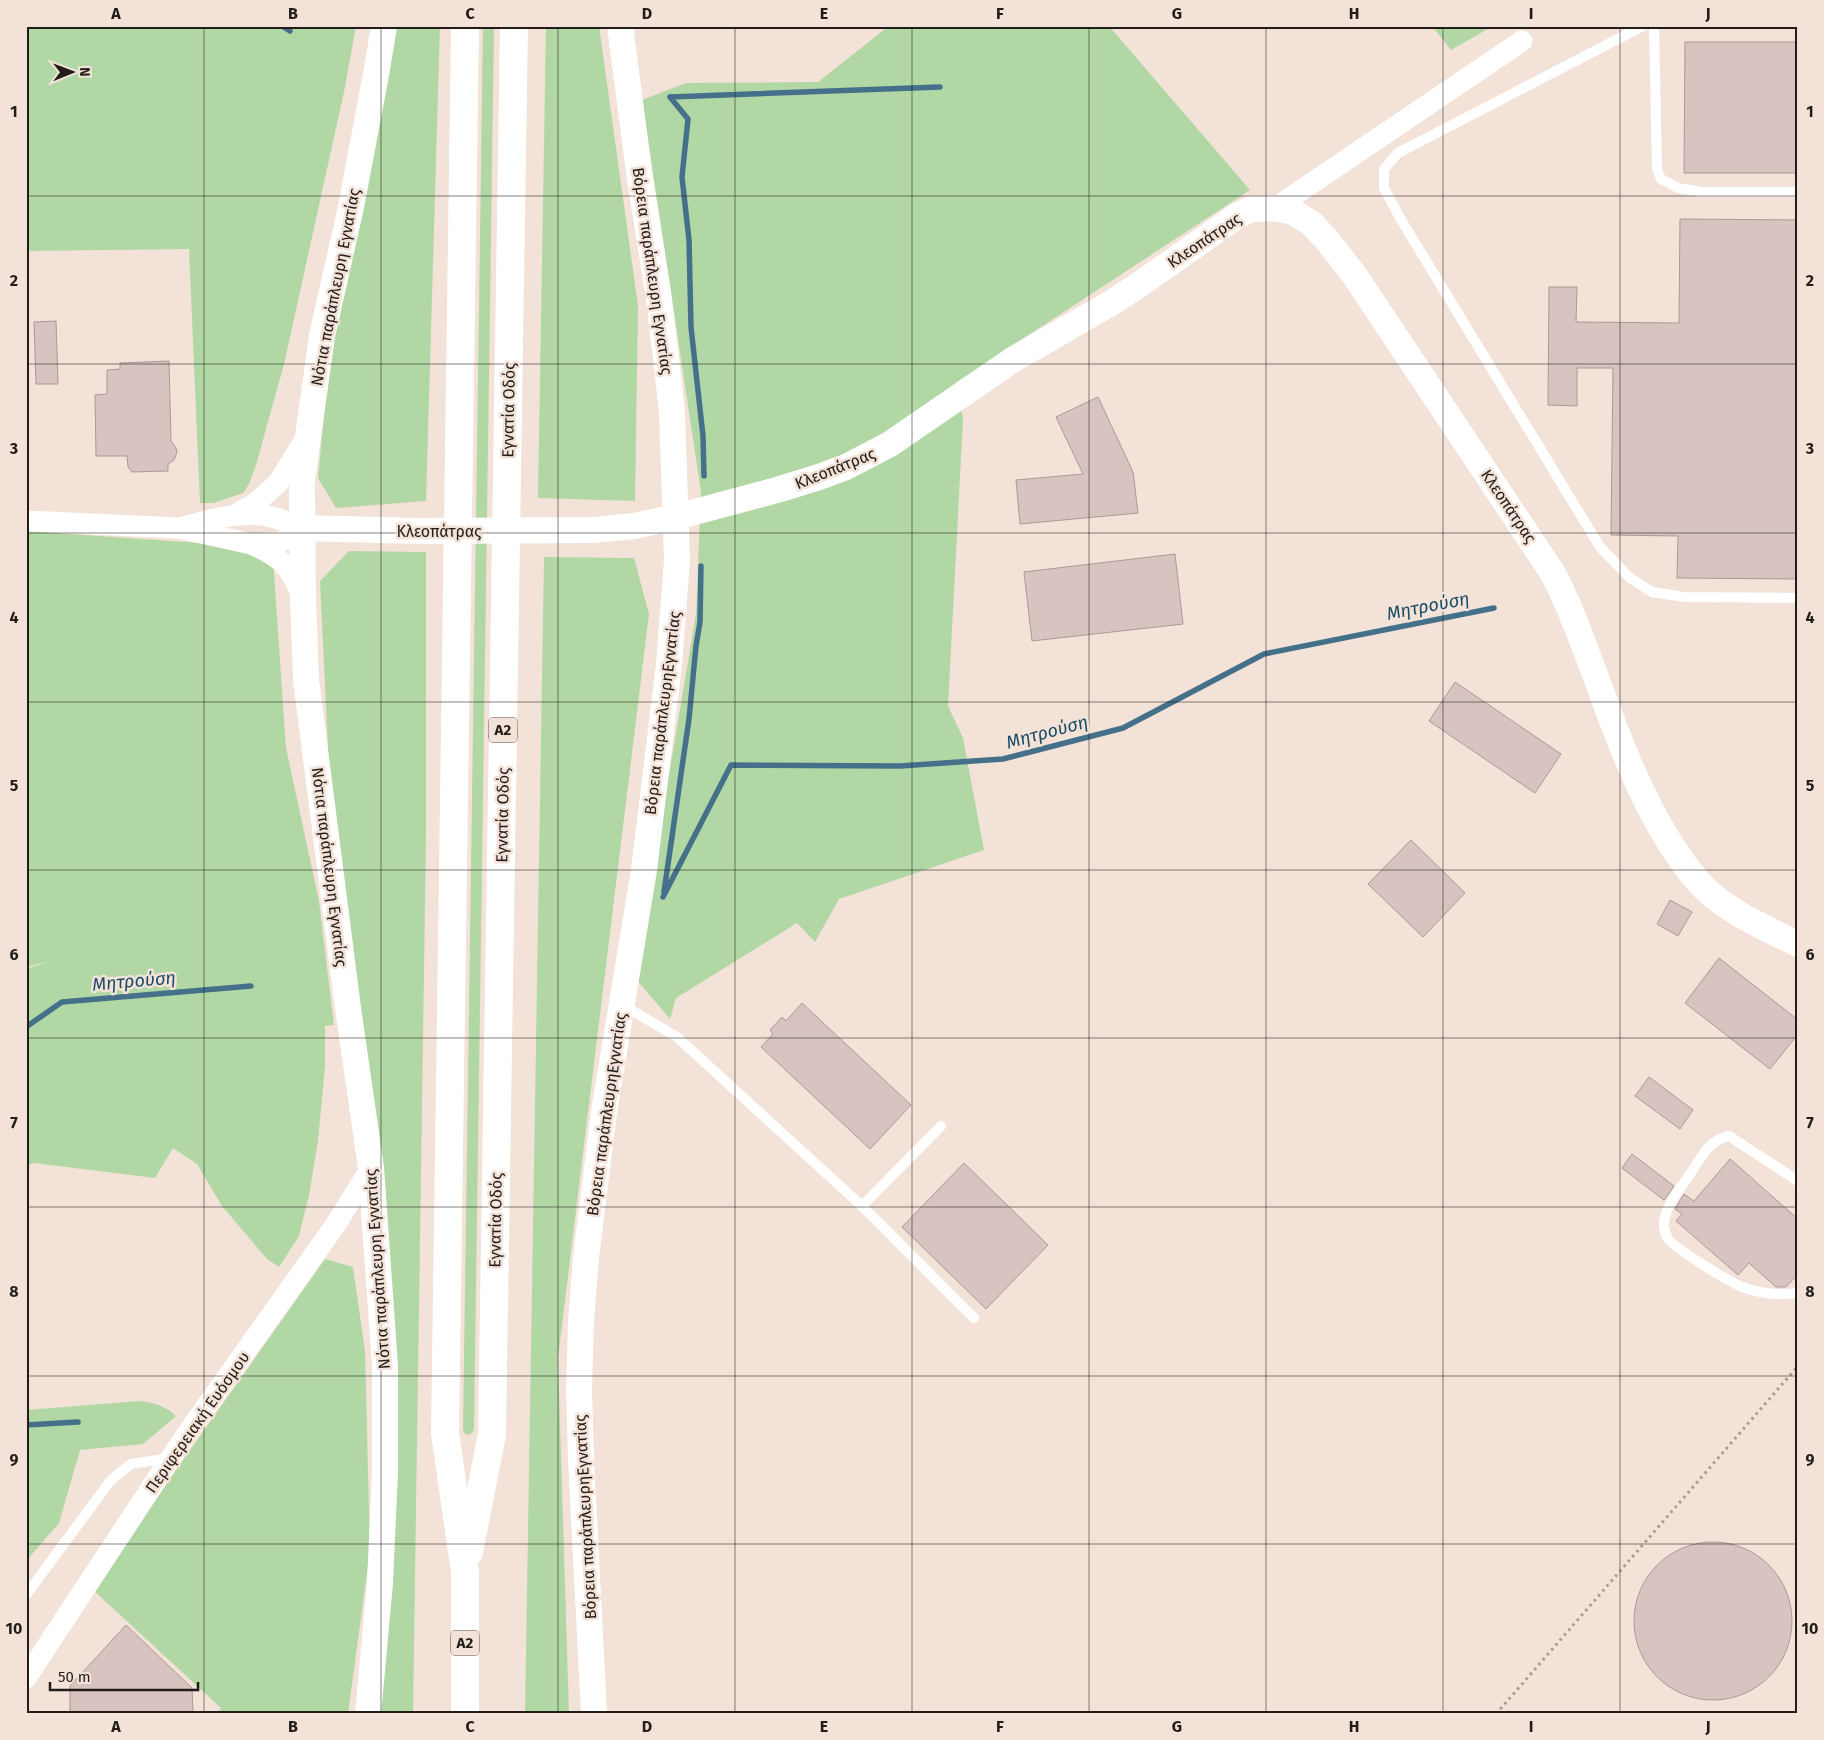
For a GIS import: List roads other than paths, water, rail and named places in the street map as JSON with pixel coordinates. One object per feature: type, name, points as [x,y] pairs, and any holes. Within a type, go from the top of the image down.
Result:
[{"type":"highway","name":"Εγνατία Οδός","points":[[465,26],[445,1433],[465,1572],[465,1714]]},
{"type":"highway","name":"Εγνατία Οδός","points":[[465,1572],[492,1434],[514,26]]},
{"type":"street","name":"Νότια παράπλευρη Εγνατίας","points":[[368,1714],[379,1592],[385,1471],[385,1366],[371,1168],[348,1008],[306,680],[302,480],[322,336],[351,207],[378,69],[384,26]]},
{"type":"street","name":"Βόρεια παράπλευρη Εγνατίας","points":[[620,26],[666,358],[672,412],[676,517]]},
{"type":"street","points":[[1275,208],[1522,41]]},
{"type":"street","name":"Κλεοπάτρας","points":[[303,528],[419,532],[594,530],[634,526],[676,517],[777,490],[846,467],[911,431],[1014,359],[1106,306],[1237,216],[1251,210],[1275,208],[1293,212],[1311,223],[1355,276],[1539,551],[1567,600],[1633,775],[1661,829],[1687,868],[1714,897],[1746,917],[1798,944]]},
{"type":"street","points":[[233,516],[257,502],[278,482],[308,436]]},
{"type":"street","points":[[179,528],[233,516],[263,515],[303,528],[292,537],[279,542],[251,544]]},
{"type":"street","name":"Βόρεια παράπλευρηΕγνατίας","points":[[594,1714],[581,1459],[579,1389],[581,1322],[586,1257],[604,1112],[644,870],[669,664],[677,560],[676,517]]},
{"type":"street","points":[[26,521],[179,528],[251,544],[269,551],[285,564],[296,580],[303,599]]},
{"type":"street","name":"Περιφερειακή Ευόσμου","points":[[26,1678],[171,1458],[323,1242],[371,1168]]},
{"type":"lane","points":[[1644,26],[1398,153],[1384,169],[1384,188],[1400,218],[1600,547],[1630,578],[1652,592],[1684,597],[1798,598]]},
{"type":"lane","points":[[1654,26],[1657,169],[1662,179],[1678,188],[1702,192],[1798,192]]},
{"type":"lane","points":[[622,1005],[677,1037],[862,1206],[974,1318]]},
{"type":"lane","points":[[862,1206],[941,1126]]},
{"type":"lane","points":[[1798,1181],[1729,1136],[1720,1138],[1714,1141],[1703,1155],[1668,1209],[1664,1222],[1668,1238],[1680,1249],[1734,1284],[1769,1294],[1798,1293]]},
{"type":"lane","points":[[26,1596],[111,1480],[131,1464],[171,1458]]},
{"type":"waterway","points":[[282,26],[290,31]]},
{"type":"waterway","points":[[670,97],[940,87]]},
{"type":"waterway","points":[[670,97],[688,119],[682,177],[689,240],[691,327],[703,436],[704,476]]},
{"type":"waterway","points":[[664,892],[689,719],[700,622],[701,566]]},
{"type":"waterway","name":"Μητρούση","points":[[663,897],[731,765],[900,766],[1003,759],[1123,728],[1264,654],[1494,608]]},
{"type":"waterway","name":"Μητρούση","points":[[26,1027],[62,1002],[251,986]]},
{"type":"waterway","name":"Μητρούση","points":[[26,1425],[78,1422]]}]
